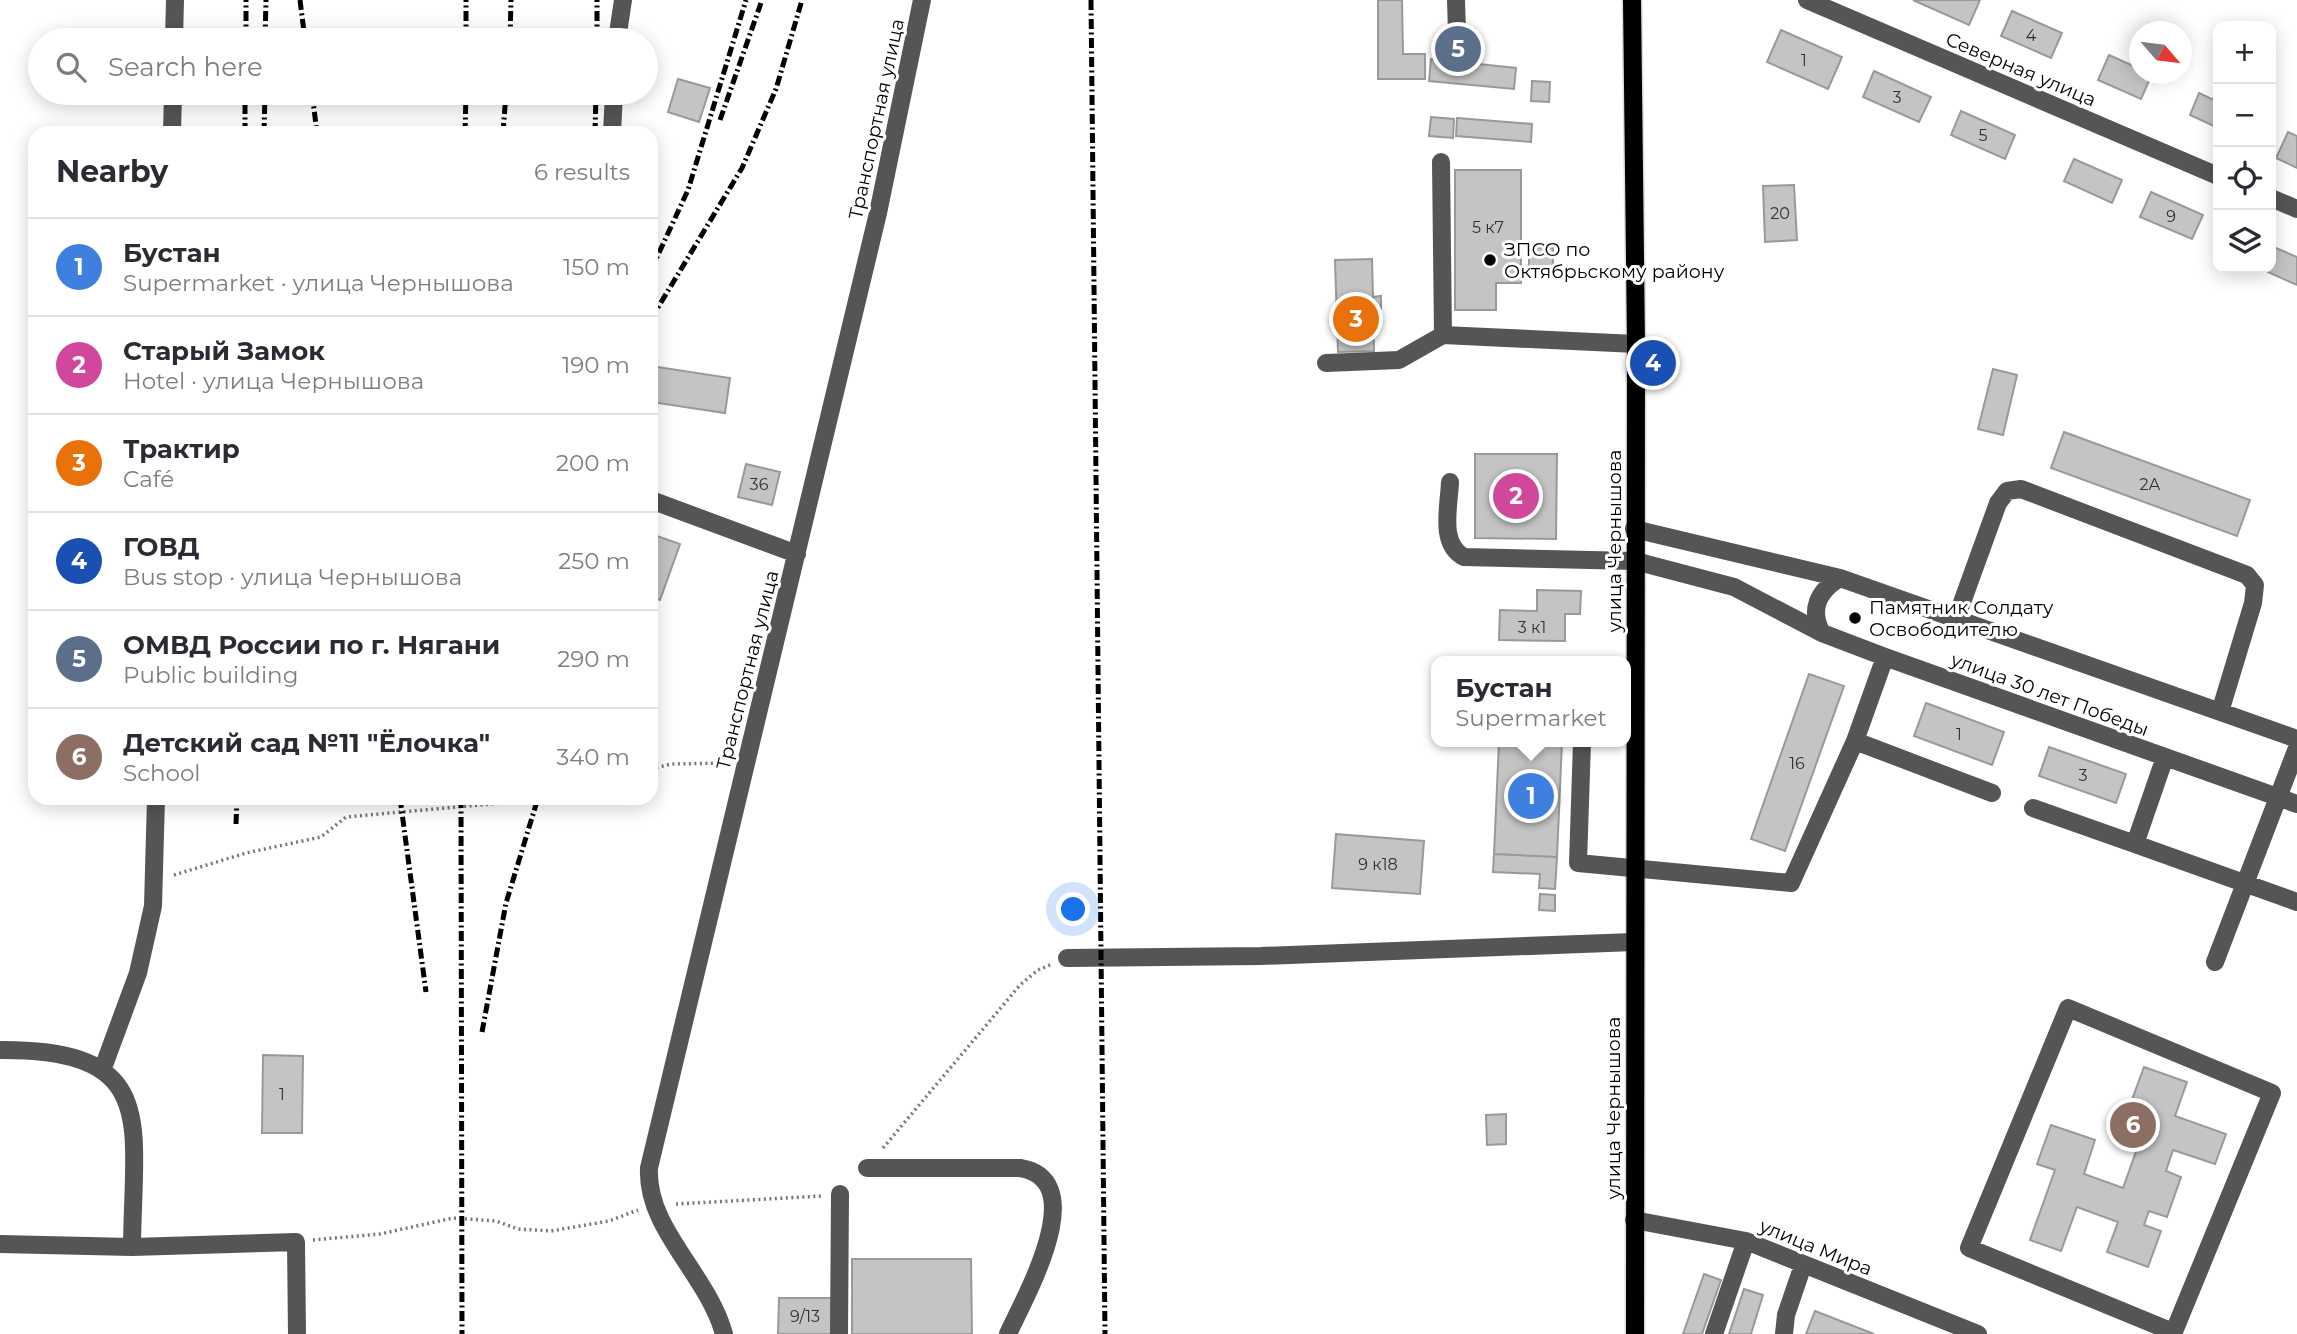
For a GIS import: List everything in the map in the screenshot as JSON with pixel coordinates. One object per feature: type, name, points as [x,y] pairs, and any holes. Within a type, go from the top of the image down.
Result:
[{"type":"main road","name":"улица Чернышова","points":[[1631,690],[1635,561],[1636,344],[1632,0]]},
{"type":"main road","name":"улица Чернышова","points":[[1631,747],[1634,868],[1635,1334]]},
{"type":"street","points":[[175,28],[176,0]]},
{"type":"street","points":[[618,28],[622,0]]},
{"type":"street","name":"Транспортная улица","points":[[724,1334],[712,1301],[653,1205],[648,1185],[653,1140],[878,212],[922,0]]},
{"type":"street","points":[[1456,0],[1457,32]]},
{"type":"street","name":"Северная улица","points":[[1807,0],[2213,174]]},
{"type":"street","points":[[172,126],[173,105]]},
{"type":"street","points":[[612,126],[613,105]]},
{"type":"street","points":[[1441,162],[1443,335]]},
{"type":"street","points":[[2276,200],[2297,209]]},
{"type":"street","points":[[1326,363],[1399,360],[1443,335],[1636,344]]},
{"type":"street","name":"улица 30 лет Победы","points":[[1450,482],[1448,541],[1455,552],[1464,557],[1635,561],[1734,587],[1822,633],[2297,804]]},
{"type":"street","points":[[1956,619],[1998,503],[2007,491],[2021,489],[2247,575],[2255,585],[2253,603],[2220,712]]},
{"type":"street","points":[[658,503],[797,554]]},
{"type":"street","name":"улица 30 лет Победы","points":[[1634,529],[1840,578],[2297,739]]},
{"type":"street","points":[[1822,633],[1815,620],[1816,602],[1827,586],[1840,578]]},
{"type":"street","points":[[1582,747],[1578,863],[1791,883],[1855,741],[1885,657]]},
{"type":"street","points":[[1855,741],[1992,793]]},
{"type":"street","points":[[2215,962],[2297,748]]},
{"type":"street","points":[[2136,844],[2165,757]]},
{"type":"street","points":[[103,1068],[138,973],[153,906],[156,805]]},
{"type":"street","points":[[2033,808],[2297,902]]},
{"type":"street","points":[[1067,958],[1261,956],[1559,942],[1634,942]]},
{"type":"street","points":[[2068,1008],[2272,1093],[2173,1333],[1969,1248],[2068,1008]]},
{"type":"street","points":[[0,1050],[70,1055],[103,1068],[123,1091],[133,1117],[132,1247]]},
{"type":"street","points":[[867,1168],[1020,1168],[1038,1173],[1045,1180],[1050,1191],[1052,1234],[1007,1334]]},
{"type":"street","points":[[839,1194],[839,1334]]},
{"type":"street","name":"улица Мира","points":[[1634,1220],[1746,1241],[1978,1334]]},
{"type":"street","points":[[1714,1334],[1746,1241]]},
{"type":"street","points":[[0,1244],[132,1247],[296,1242],[297,1334]]},
{"type":"street","points":[[1784,1334],[1786,1315],[1803,1265]]},
{"type":"path","points":[[658,767],[671,764],[746,762]]},
{"type":"path","points":[[154,881],[246,853],[321,837],[346,817],[479,805]]},
{"type":"path","points":[[867,1168],[1020,985],[1038,970],[1067,958]]},
{"type":"path","points":[[296,1242],[380,1234],[453,1218],[496,1221],[518,1230],[551,1231],[609,1221],[653,1205],[839,1194]]},
{"type":"building","points":[[1378,0],[1402,0],[1403,54],[1425,54],[1425,79],[1378,79]]},
{"type":"building","points":[[1913,0],[1980,0],[1969,25]]},
{"type":"building","points":[[2012,11],[2062,33],[2051,58],[2001,36]]},
{"type":"building","points":[[1781,30],[1842,57],[1828,89],[1767,62]]},
{"type":"building","points":[[2109,55],[2129,64],[2129,84],[2148,84],[2141,99],[2098,80]]},
{"type":"building","points":[[1431,59],[1516,68],[1514,89],[1429,81]]},
{"type":"building","points":[[1874,71],[1931,97],[1919,122],[1863,97]]},
{"type":"building","points":[[678,79],[710,88],[699,122],[668,112]]},
{"type":"building","points":[[1532,81],[1550,82],[1549,102],[1531,101]]},
{"type":"building","points":[[2199,93],[2213,100],[2213,126],[2190,115]]},
{"type":"building","points":[[1961,111],[2015,135],[2005,159],[1951,135]]},
{"type":"building","points":[[1431,117],[1454,119],[1453,138],[1429,136]]},
{"type":"building","points":[[1457,118],[1532,124],[1531,142],[1456,136]]},
{"type":"building","points":[[2288,132],[2297,136],[2297,168],[2276,158]]},
{"type":"building","points":[[2074,159],[2122,180],[2112,203],[2064,181]]},
{"type":"building","points":[[1455,170],[1521,170],[1521,283],[1496,283],[1496,310],[1455,310]]},
{"type":"building","points":[[1794,185],[1797,240],[1765,242],[1763,186]]},
{"type":"building","points":[[2151,192],[2203,215],[2192,239],[2140,217]]},
{"type":"building","points":[[1529,248],[1553,248],[1553,268],[1529,267]]},
{"type":"building","points":[[2276,248],[2297,257],[2297,285],[2270,273],[2276,273]]},
{"type":"building","points":[[1372,259],[1373,297],[1381,296],[1381,309],[1373,310],[1374,351],[1338,352],[1335,260]]},
{"type":"building","points":[[658,367],[730,378],[725,413],[658,403]]},
{"type":"building","points":[[1993,369],[2017,375],[2003,435],[1978,429]]},
{"type":"building","points":[[2064,432],[2250,500],[2237,536],[2051,468]]},
{"type":"building","points":[[1475,454],[1557,454],[1556,539],[1475,538]]},
{"type":"building","points":[[746,464],[780,472],[772,505],[738,497]]},
{"type":"building","points":[[658,536],[680,544],[660,600],[658,599]]},
{"type":"building","points":[[1537,590],[1581,591],[1580,614],[1565,614],[1565,641],[1499,640],[1500,610],[1537,611]]},
{"type":"building","points":[[1809,674],[1844,686],[1785,851],[1751,839]]},
{"type":"building","points":[[1926,703],[2004,732],[1992,765],[1914,736]]},
{"type":"building","points":[[1499,747],[1562,747],[1557,857],[1494,854]]},
{"type":"building","points":[[2049,747],[2126,774],[2116,803],[2039,776]]},
{"type":"building","points":[[1336,834],[1424,841],[1420,894],[1332,888]]},
{"type":"building","points":[[1494,854],[1557,857],[1555,889],[1539,888],[1540,874],[1493,872]]},
{"type":"building","points":[[1540,894],[1555,895],[1555,911],[1539,910]]},
{"type":"building","points":[[263,1055],[303,1056],[302,1133],[262,1133]]},
{"type":"building","points":[[2144,1067],[2187,1082],[2175,1116],[2226,1134],[2215,1164],[2173,1150],[2166,1171],[2181,1177],[2167,1217],[2149,1211],[2144,1225],[2161,1231],[2148,1267],[2107,1252],[2118,1222],[2077,1207],[2061,1251],[2030,1240],[2055,1170],[2037,1164],[2051,1125],[2095,1140],[2084,1174],[2123,1188],[2149,1115],[2129,1108]]},
{"type":"building","points":[[1506,1114],[1506,1144],[1487,1145],[1486,1115]]},
{"type":"building","points":[[852,1259],[971,1259],[972,1334],[852,1334]]},
{"type":"building","points":[[1704,1274],[1721,1280],[1702,1334],[1683,1334]]},
{"type":"building","points":[[1744,1289],[1763,1295],[1751,1334],[1729,1334]]},
{"type":"building","points":[[779,1298],[831,1298],[831,1334],[778,1334]]},
{"type":"building","points":[[1815,1311],[1874,1334],[1806,1334]]},
{"type":"railway","points":[[246,0],[246,28]]},
{"type":"railway","points":[[265,28],[266,0]]},
{"type":"railway","points":[[300,0],[304,28]]},
{"type":"railway","points":[[466,0],[466,28]]},
{"type":"railway","points":[[510,28],[511,0]]},
{"type":"railway","points":[[597,0],[597,28]]},
{"type":"railway","points":[[658,255],[688,190],[746,0]]},
{"type":"railway","points":[[720,120],[762,0]]},
{"type":"railway","points":[[658,307],[742,168],[776,89],[802,0]]},
{"type":"railway","points":[[1091,0],[1105,1334]]},
{"type":"railway","points":[[245,105],[245,126]]},
{"type":"railway","points":[[264,126],[265,105]]},
{"type":"railway","points":[[314,105],[316,126]]},
{"type":"railway","points":[[465,126],[466,105]]},
{"type":"railway","points":[[504,126],[505,105]]},
{"type":"railway","points":[[595,126],[596,105]]},
{"type":"railway","points":[[236,824],[237,805]]},
{"type":"railway","points":[[401,805],[426,992]]},
{"type":"railway","points":[[461,805],[462,1334]]},
{"type":"railway","points":[[482,1032],[506,903],[536,805]]},
{"type":"place","name":"ОМВД России по г. Нягани","points":[[1458,49]]},
{"type":"place","name":"ЗПСО по Октябрьскому району","points":[[1490,260]]},
{"type":"place","name":"Трактир","points":[[1356,319]]},
{"type":"place","name":"ГОВД","points":[[1653,363]]},
{"type":"place","name":"Старый Замок","points":[[1516,496]]},
{"type":"place","name":"Памятник Солдату Освободителю","points":[[1855,618]]},
{"type":"place","name":"Бустан","points":[[1531,796]]},
{"type":"place","name":"Детский сад №11 \"Ёлочка\"","points":[[2133,1125]]}]
